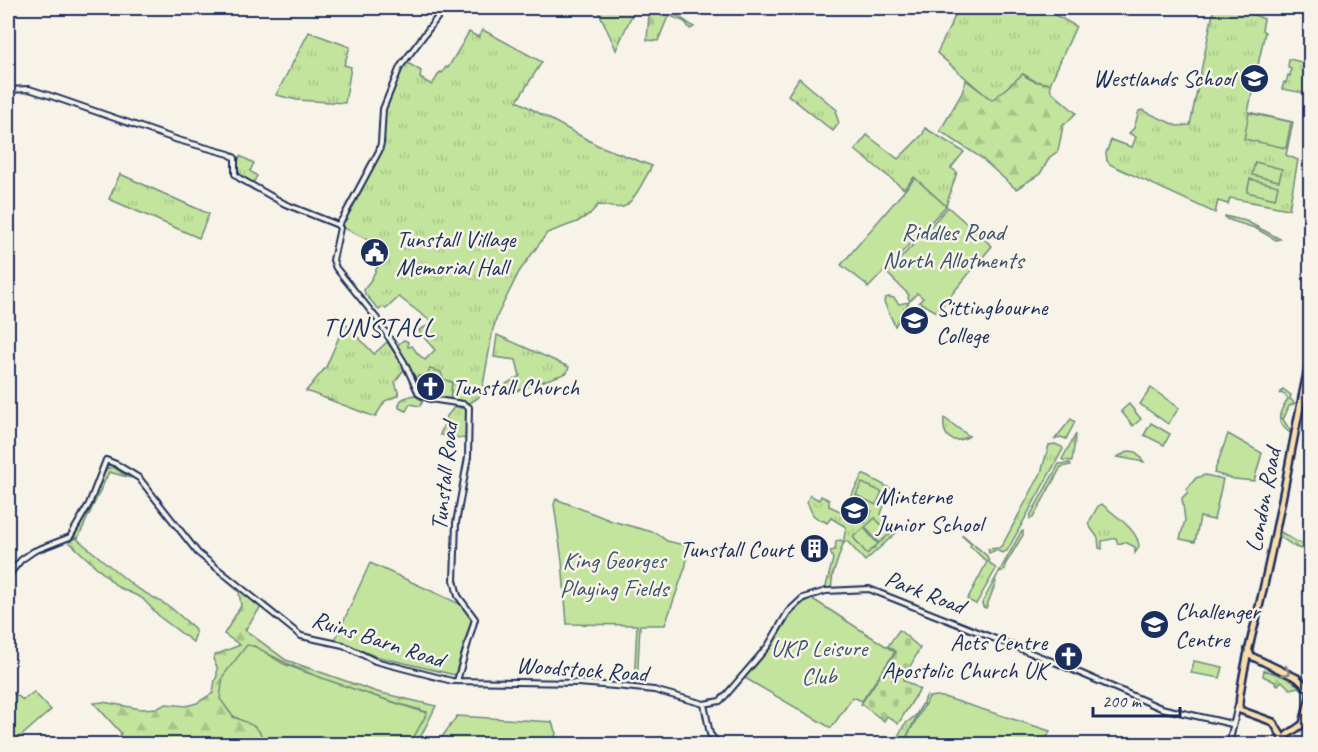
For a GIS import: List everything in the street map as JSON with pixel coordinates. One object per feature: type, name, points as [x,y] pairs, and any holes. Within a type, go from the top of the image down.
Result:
[{"type":"main road","name":"London Road","points":[[1238,709],[1248,649],[1265,582],[1311,359]]},
{"type":"main road","points":[[1248,649],[1254,657],[1289,673],[1309,688],[1310,695],[1303,724],[1290,732],[1283,744]]},
{"type":"main road","points":[[1246,662],[1254,657]]},
{"type":"main road","points":[[1238,709],[1271,720],[1283,731],[1290,732]]},
{"type":"main road","points":[[1277,727],[1283,744]]},
{"type":"street","points":[[8,90],[29,89],[178,140],[229,154],[235,158],[236,174],[239,178],[285,204],[338,225],[344,218],[379,151],[383,109],[400,67],[440,14],[450,8]]},
{"type":"street","name":"Tunstall Road","points":[[338,225],[340,228],[333,260],[336,268],[378,320],[404,362],[419,394],[430,399],[465,405],[470,411],[468,457],[455,532],[454,580],[458,596],[475,619],[457,681]]},
{"type":"street","name":"Ruins Barn Road","points":[[8,576],[21,560],[34,551],[70,537],[89,504],[106,460],[139,478],[198,553],[301,636],[343,645],[375,661],[457,681]]},
{"type":"street","name":"Park Road","points":[[704,704],[720,701],[727,694],[768,646],[788,612],[802,598],[826,591],[861,589],[876,591],[1161,708],[1233,724]]},
{"type":"street","name":"Woodstock Road","points":[[457,681],[561,682],[615,686],[654,690],[704,704]]},
{"type":"street","points":[[704,704],[710,734],[718,744]]},
{"type":"street","points":[[1229,744],[1238,709]]},
{"type":"green space","points":[[597,8],[635,8],[616,50],[614,45]]},
{"type":"green space","points":[[641,8],[666,8],[694,27],[690,29],[685,22],[671,16],[667,19],[658,41],[647,40],[649,14]]},
{"type":"green space","points":[[959,8],[1042,8],[1076,26],[1050,84],[1035,81],[1023,74],[992,101],[937,53]]},
{"type":"green space","points":[[1214,8],[1238,8],[1264,19],[1262,30],[1265,32],[1248,112],[1293,122],[1286,155],[1298,160],[1289,209],[1230,198],[1228,204],[1218,201],[1215,213],[1111,165],[1107,161],[1106,153],[1111,140],[1132,147],[1136,137],[1129,133],[1134,128],[1139,111],[1142,110],[1177,126],[1190,125]]},
{"type":"green space","points":[[483,30],[542,62],[517,101],[597,145],[652,166],[627,205],[617,208],[598,205],[590,214],[577,222],[547,233],[519,272],[498,314],[493,329],[482,391],[478,398],[470,403],[450,399],[452,382],[427,375],[413,377],[395,347],[404,340],[408,342],[408,347],[412,346],[425,360],[435,350],[419,330],[433,323],[399,297],[386,309],[383,307],[379,310],[364,290],[386,249],[342,227],[377,155],[385,107],[396,79],[406,62],[421,71],[420,78],[432,85],[440,72],[448,68],[469,32],[478,37]]},
{"type":"green space","points":[[309,32],[350,47],[344,65],[351,67],[345,103],[297,100],[276,95]]},
{"type":"green space","points":[[1289,59],[1310,64],[1310,81],[1306,81],[1304,93],[1282,89],[1288,75],[1290,76]]},
{"type":"green space","points":[[1023,74],[1032,80],[1050,84],[1051,91],[1076,113],[1063,126],[1058,151],[1050,157],[1040,174],[1016,189],[980,157],[940,131],[962,93],[966,80],[992,100]]},
{"type":"green space","points":[[799,78],[837,110],[839,123],[833,131],[788,95]]},
{"type":"green space","points":[[1249,113],[1291,122],[1286,148],[1244,139]]},
{"type":"green space","points":[[925,128],[964,152],[951,168],[957,172],[946,206],[914,177],[904,189],[855,150],[867,135],[898,159],[923,134]]},
{"type":"green space","points":[[240,156],[254,163],[250,171],[257,176],[253,183],[239,173]]},
{"type":"green space","points":[[1255,162],[1282,169],[1279,181],[1252,175]]},
{"type":"green space","points":[[120,174],[209,214],[199,238],[109,199]]},
{"type":"green space","points":[[915,178],[946,206],[868,288],[841,265]]},
{"type":"green space","points":[[1250,179],[1278,186],[1275,199],[1247,192]]},
{"type":"green space","name":"Riddles Road North Allotments","points":[[948,207],[992,246],[937,312],[919,302],[923,298],[917,293],[910,301],[909,295],[887,273]]},
{"type":"green space","points":[[1225,216],[1246,221],[1280,239],[1276,240],[1255,228],[1226,219]]},
{"type":"green space","points":[[885,298],[894,298],[899,304],[909,302],[895,326],[884,302]]},
{"type":"green space","points":[[345,323],[374,354],[387,342],[405,368],[395,382],[399,395],[385,401],[375,417],[306,391],[326,367]]},
{"type":"green space","points":[[497,335],[569,367],[567,373],[510,393],[506,384],[520,376],[516,360],[494,357]]},
{"type":"green space","name":"TUNSTALL","points":[[430,369],[441,372],[443,379],[452,382],[450,399],[421,394],[413,377],[427,375]]},
{"type":"green space","points":[[1151,388],[1179,408],[1168,424],[1140,404]]},
{"type":"green space","points":[[1283,389],[1291,395],[1290,399],[1295,403],[1289,406],[1282,418],[1290,433],[1280,421],[1280,413],[1288,399],[1285,395],[1279,394]]},
{"type":"green space","points":[[414,395],[423,401],[420,406],[410,404],[406,411],[399,408],[401,400]]},
{"type":"green space","points":[[1129,404],[1141,419],[1133,426],[1121,411]]},
{"type":"green space","points":[[456,405],[467,409],[467,439],[440,435],[447,416]]},
{"type":"green space","points":[[944,418],[969,436],[958,440],[949,438],[945,430]]},
{"type":"green space","points":[[1071,419],[1075,422],[1066,439],[1061,437],[1055,439]]},
{"type":"green space","points":[[1151,423],[1170,434],[1164,445],[1144,435]]},
{"type":"green space","points":[[1076,434],[1072,461],[1063,460],[1062,459]]},
{"type":"green space","points":[[1228,434],[1262,453],[1254,481],[1234,479],[1214,473]]},
{"type":"green space","points":[[1055,444],[1063,449],[1007,551],[1002,553],[996,550],[989,553],[988,549],[999,548],[1003,544],[1041,473],[1049,445]]},
{"type":"green space","points":[[1129,451],[1136,452],[1144,462],[1117,457]]},
{"type":"green space","points":[[1070,463],[1071,465],[1061,467],[1033,518],[1030,519],[1030,516],[1059,464]]},
{"type":"green space","points":[[113,467],[131,478],[109,472],[78,538],[74,537],[91,508],[105,469]]},
{"type":"green space","points":[[863,474],[890,488],[881,514],[897,532],[865,561],[847,541],[843,544],[846,527],[831,518],[827,523],[821,521],[813,515],[807,502],[810,495],[819,500],[821,496],[829,500],[829,506],[842,512]]},
{"type":"green space","points":[[1205,475],[1223,479],[1214,520],[1200,517],[1195,542],[1180,539],[1185,520],[1182,498],[1196,478]]},
{"type":"green space","points":[[862,483],[882,492],[876,505],[856,495]]},
{"type":"green space","name":"King Georges Playing Fields","points":[[556,499],[612,521],[656,533],[667,541],[688,546],[686,565],[665,625],[640,625],[637,685],[634,685],[637,625],[567,624],[562,561],[554,504]]},
{"type":"green space","points":[[853,500],[872,511],[865,523],[846,512]]},
{"type":"green space","points":[[1102,504],[1125,523],[1135,535],[1139,547],[1135,553],[1135,547],[1125,542],[1118,544],[1116,538],[1102,541],[1102,549],[1099,548],[1098,538],[1088,524],[1098,506]]},
{"type":"green space","points":[[875,518],[890,534],[879,543],[865,527]]},
{"type":"green space","points":[[864,528],[878,544],[867,554],[853,537]]},
{"type":"green space","points":[[1023,531],[1023,535],[1005,565],[1005,570],[999,572]]},
{"type":"green space","points":[[1279,531],[1298,542],[1310,542],[1310,552],[1295,547],[1278,535]]},
{"type":"green space","points":[[963,535],[987,556],[996,569],[976,604],[967,600],[987,562],[970,546],[971,544]]},
{"type":"green space","points":[[76,538],[135,587],[170,607],[193,627],[196,633],[193,642],[161,618],[142,598],[118,587],[69,542]]},
{"type":"green space","points":[[841,540],[843,544],[833,574],[831,589],[825,590],[833,559],[830,551],[835,550],[836,541]]},
{"type":"green space","points":[[370,563],[460,604],[472,617],[455,675],[375,656],[335,640]]},
{"type":"green space","points":[[995,580],[986,608],[982,603]]},
{"type":"green space","points":[[232,586],[238,588],[261,607],[245,630],[286,660],[377,692],[436,706],[417,744],[410,744],[427,712],[316,676],[254,646],[233,717],[254,725],[265,744],[117,744],[121,733],[94,703],[103,702],[141,709],[158,708],[166,704],[186,706],[197,703],[213,693],[217,676],[217,667],[213,659],[215,655],[240,645],[224,634],[241,606],[239,592]]},
{"type":"green space","name":"UKP Leisure Club","points":[[811,598],[895,652],[862,701],[853,697],[831,728],[745,678],[746,673],[769,649],[795,609]]},
{"type":"green space","points":[[899,630],[920,648],[903,680],[920,689],[898,724],[887,716],[884,721],[861,704],[896,652],[888,646]]},
{"type":"green space","points":[[247,645],[261,650],[284,664],[427,713],[410,744],[265,744],[257,729],[233,716],[220,699],[223,676]]},
{"type":"green space","points":[[1194,661],[1223,667],[1220,678],[1191,673]]},
{"type":"green space","points":[[1264,670],[1293,678],[1294,683],[1301,689],[1298,687],[1290,689],[1282,681],[1278,685],[1275,684],[1263,676]]},
{"type":"green space","points":[[8,692],[14,693],[23,700],[34,692],[51,710],[12,744],[8,744]]},
{"type":"green space","points":[[927,695],[903,744],[894,744],[904,725],[916,715]]},
{"type":"green space","points":[[937,696],[1050,731],[1044,744],[911,744],[904,742],[929,697]]},
{"type":"green space","points":[[457,716],[552,722],[556,734],[552,744],[437,744]]},
{"type":"place","name":"Westlands School","points":[[1255,78]]},
{"type":"place","name":"Tunstall Village Memorial Hall","points":[[375,253]]},
{"type":"place","name":"Sittingbourne College","points":[[915,321]]},
{"type":"place","name":"Tunstall Church","points":[[431,387]]},
{"type":"place","name":"Minterne Junior School","points":[[855,510]]},
{"type":"place","name":"Tunstall Court","points":[[814,549]]},
{"type":"place","name":"Challenger Centre","points":[[1154,625]]},
{"type":"place","name":"Acts Centre Apostolic Church UK","points":[[1068,656]]},
{"type":"district","name":"TUNSTALL","points":[[379,327]]}]
